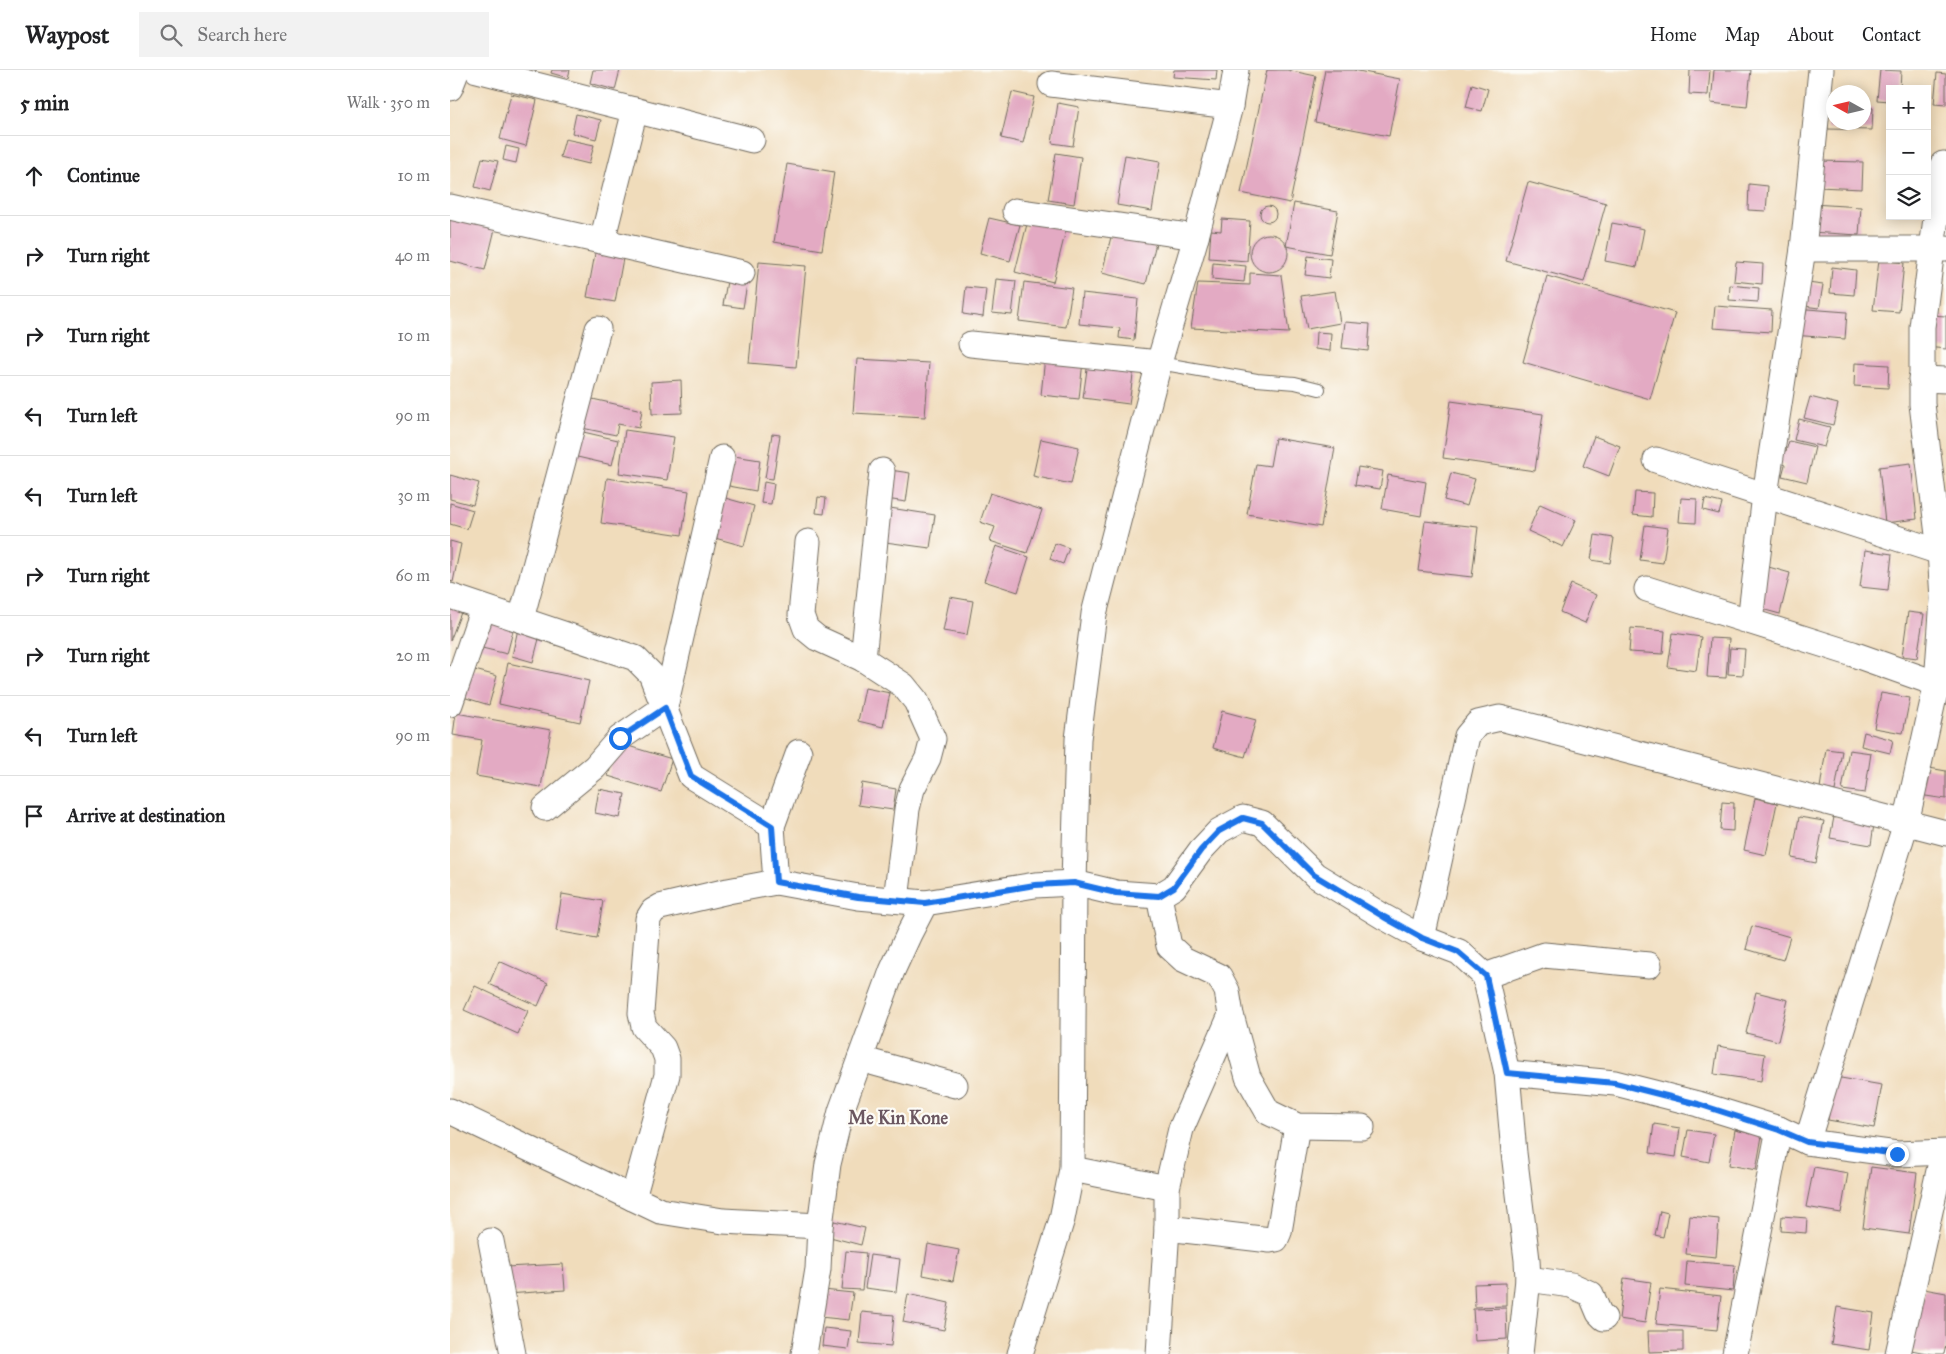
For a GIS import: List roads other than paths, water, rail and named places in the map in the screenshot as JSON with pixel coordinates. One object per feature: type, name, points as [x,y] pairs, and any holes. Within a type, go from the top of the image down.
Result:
[{"type":"street","points":[[450,88],[457,70]]},
{"type":"street","points":[[477,70],[752,140]]},
{"type":"street","points":[[1020,1354],[1062,1219],[1072,1169],[1074,883],[1078,739],[1094,614],[1159,363],[1196,237],[1230,106],[1236,70]]},
{"type":"street","points":[[1750,621],[1765,495],[1803,248],[1821,70]]},
{"type":"street","points":[[1051,84],[1230,106]]},
{"type":"street","points":[[602,241],[635,110]]},
{"type":"street","points":[[1807,1142],[1906,824],[1942,685],[1943,552],[1922,404],[1921,379],[1922,327],[1939,249],[1943,164]]},
{"type":"street","points":[[450,207],[742,272]]},
{"type":"street","points":[[1015,211],[1196,237]]},
{"type":"street","points":[[1803,248],[1939,249]]},
{"type":"street","points":[[521,620],[598,329]]},
{"type":"street","points":[[971,344],[1159,363]]},
{"type":"street","points":[[1921,379],[1946,380]]},
{"type":"street","points":[[545,808],[595,767],[620,738],[665,708],[722,458]]},
{"type":"street","points":[[1656,460],[1943,552]]},
{"type":"street","points":[[862,658],[882,471]]},
{"type":"street","points":[[808,542],[801,615],[806,629],[817,638],[862,658],[903,685],[916,700],[933,739],[928,758],[912,789],[907,809],[896,900]]},
{"type":"street","points":[[1647,589],[1942,685]]},
{"type":"street","points":[[450,596],[635,658],[651,674],[691,776],[772,826]]},
{"type":"street","points":[[450,704],[482,608]]},
{"type":"street","points":[[1415,934],[1467,736],[1478,724],[1500,718],[1946,833]]},
{"type":"street","points":[[776,882],[772,826],[799,752]]},
{"type":"street","points":[[633,1198],[667,1075],[667,1059],[663,1048],[644,1026],[640,1013],[648,918],[653,911],[660,907],[776,882],[858,897],[925,903],[1035,885],[1074,883],[1116,893],[1159,896],[1174,887],[1201,850],[1219,831],[1243,818],[1262,823],[1314,875],[1415,934],[1458,952],[1486,976],[1507,1073],[1528,1279],[1520,1354]]},
{"type":"street","points":[[1159,896],[1169,946],[1182,959],[1218,976],[1227,991],[1231,1015],[1248,1077],[1268,1112],[1297,1126],[1362,1126]]},
{"type":"street","points":[[804,1354],[818,1269],[820,1226],[828,1164],[841,1111],[892,971],[908,934],[925,903]]},
{"type":"street","points":[[1486,976],[1544,955],[1649,966]]},
{"type":"street","points":[[1159,1354],[1167,1228],[1167,1188],[1181,1129],[1231,1015]]},
{"type":"street","points":[[860,1059],[956,1086]]},
{"type":"street","points":[[1507,1073],[1615,1083],[1698,1104],[1779,1130],[1807,1142],[1897,1154],[1945,1153],[1898,1354]]},
{"type":"street","points":[[450,1111],[660,1211],[723,1221],[820,1226]]},
{"type":"street","points":[[1167,1228],[1270,1240],[1276,1239],[1279,1232],[1297,1126]]},
{"type":"street","points":[[1735,1354],[1779,1130]]},
{"type":"street","points":[[1072,1169],[1167,1188]]},
{"type":"street","points":[[491,1241],[513,1354]]},
{"type":"street","points":[[1528,1279],[1571,1285],[1591,1294],[1599,1313],[1604,1318]]},
{"type":"lane","points":[[1159,363],[1257,380],[1295,383],[1319,389]]},
{"type":"district","name":"Me Kin Kone","points":[[898,1118]]}]
